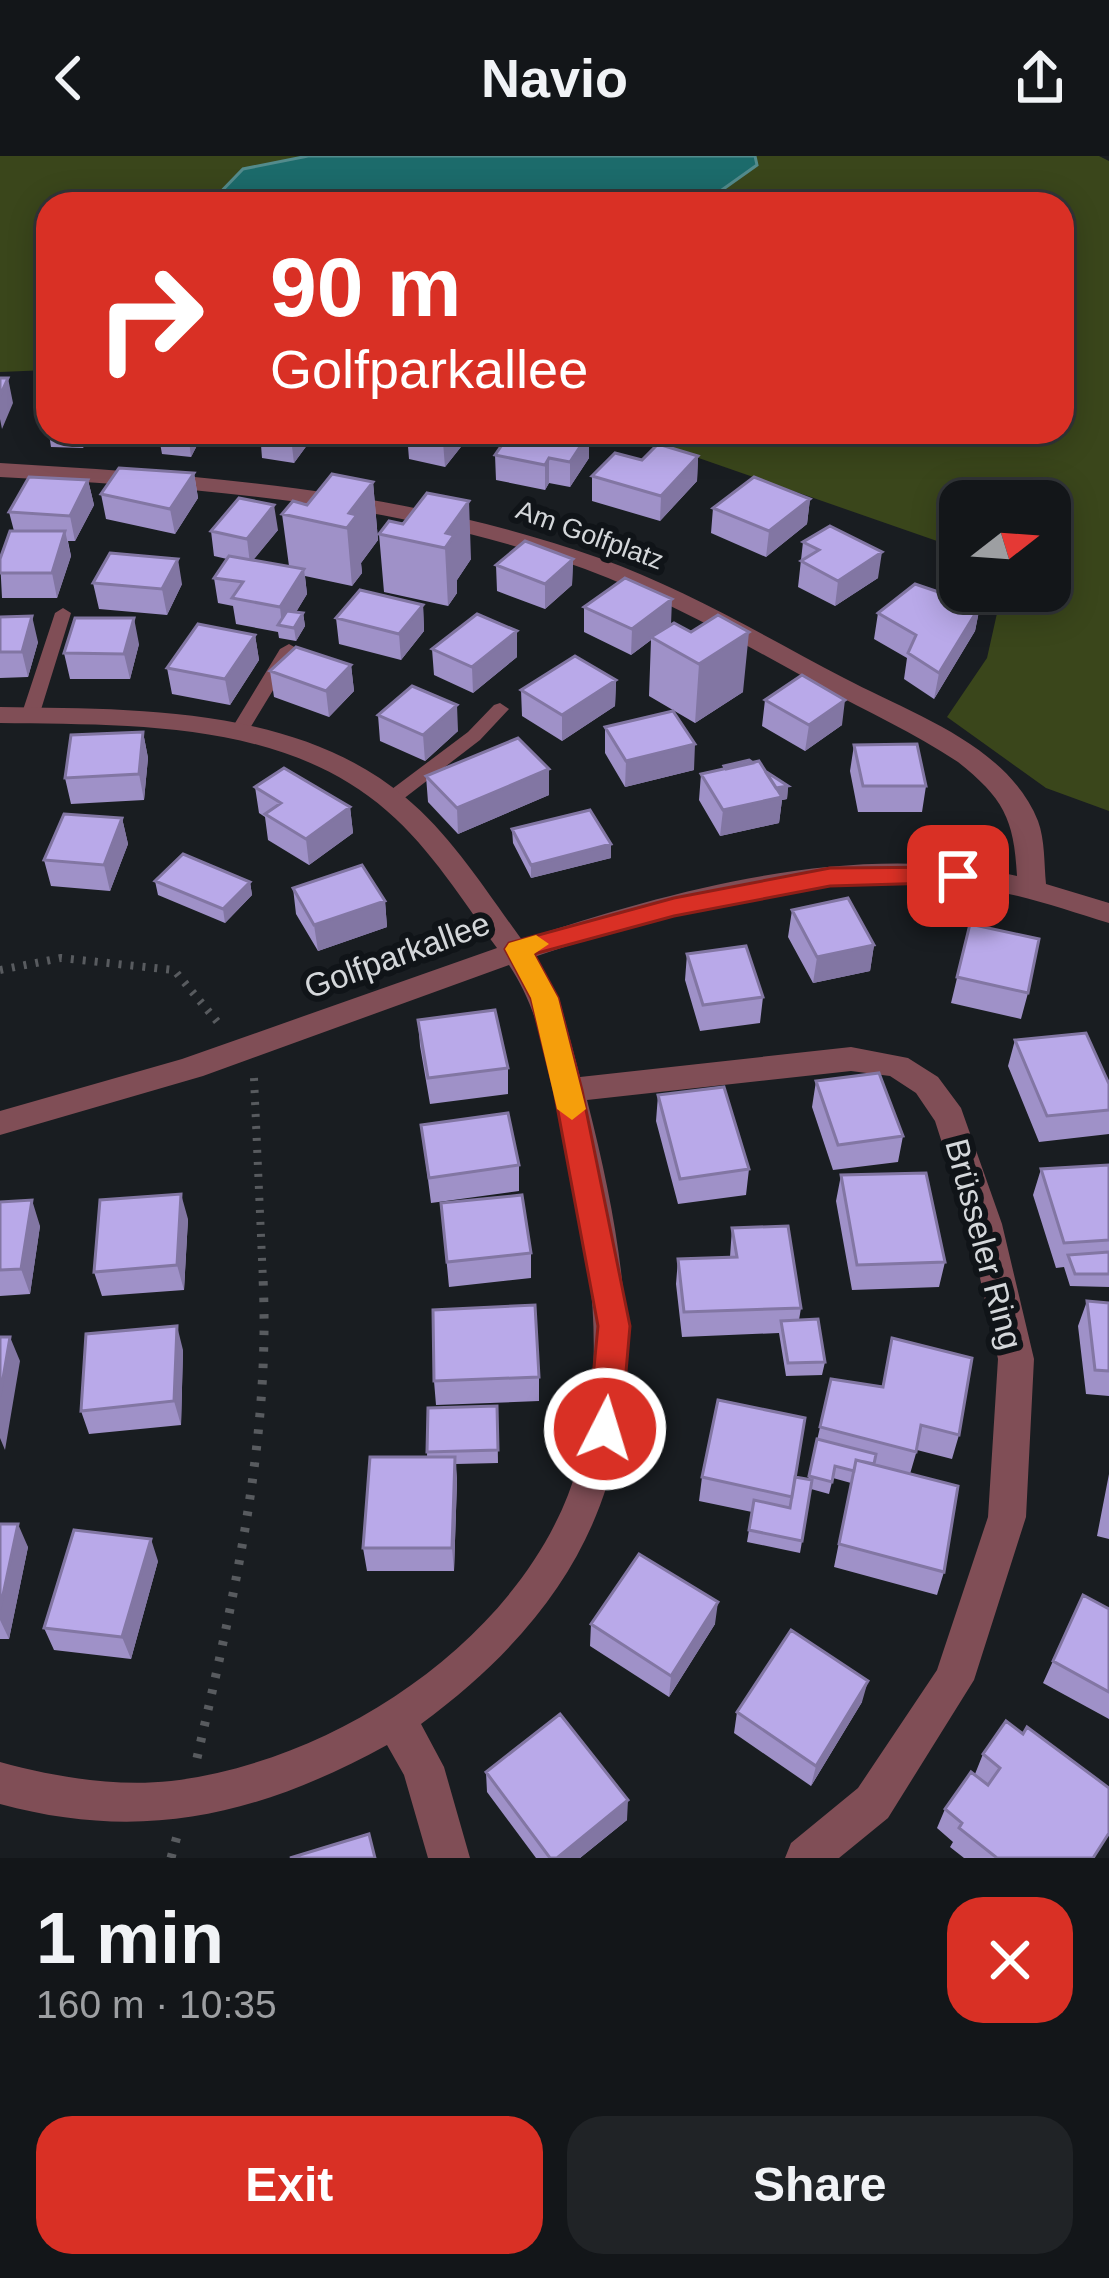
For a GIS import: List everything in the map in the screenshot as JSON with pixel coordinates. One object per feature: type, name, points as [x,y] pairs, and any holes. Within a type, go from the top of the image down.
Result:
[{"type":"street","name":"Am Golfplatz","points":[[0,470],[212,481],[410,511],[592,564],[702,610],[948,744],[1004,785],[1024,820],[1032,890]]},
{"type":"street","points":[[0,715],[180,722],[238,733],[308,754],[391,799],[441,850],[518,949],[544,998],[568,1090],[614,1326],[599,1451],[580,1518],[540,1583],[487,1645],[396,1720],[308,1764],[187,1800],[50,1798],[0,1783]]},
{"type":"street","points":[[0,738],[72,720]]},
{"type":"street","name":"Golfparkallee","points":[[0,1123],[242,1051],[518,949],[674,907],[830,877],[958,876],[1032,890],[1109,913]]},
{"type":"street","name":"Brüsseler Ring","points":[[568,1090],[851,1059],[897,1066],[928,1084],[950,1118],[985,1224],[1016,1359],[1007,1517],[954,1680],[873,1803],[806,1858]]},
{"type":"street","points":[[396,1720],[423,1766],[449,1858]]},
{"type":"lane","points":[[30,716],[63,613]]},
{"type":"lane","points":[[238,733],[289,649]]},
{"type":"lane","points":[[391,799],[500,709]]},
{"type":"path","points":[[0,970],[61,958],[174,970],[242,1051],[254,1077],[267,1357],[237,1585],[187,1800]]},
{"type":"green space","points":[[0,156],[1099,156],[1109,161],[1109,811],[1046,788],[947,717],[987,658],[997,612],[1071,612],[1071,480],[939,480],[939,542],[658,444],[1074,444],[1074,192],[36,192],[36,370],[0,372]]},
{"type":"water","points":[[308,156],[755,156],[757,165],[719,192],[221,192],[243,169]]},
{"type":"building","points":[[503,444],[582,444],[570,462],[549,458],[545,465],[495,455]]},
{"type":"building","points":[[658,444],[698,456],[661,496],[592,476],[615,453],[642,460]]},
{"type":"building","points":[[119,468],[194,473],[170,509],[101,494]]},
{"type":"building","points":[[332,474],[373,482],[349,513],[357,515],[347,528],[282,514],[293,501],[307,505]]},
{"type":"building","points":[[29,477],[88,480],[70,516],[9,512]]},
{"type":"building","points":[[754,477],[810,499],[769,531],[713,508]]},
{"type":"building","points":[[427,493],[469,501],[446,533],[454,535],[445,548],[379,534],[389,521],[403,524]]},
{"type":"building","points":[[239,498],[274,505],[247,539],[211,531]]},
{"type":"building","points":[[830,526],[882,552],[838,581],[801,561],[819,550],[803,542]]},
{"type":"building","points":[[10,531],[65,531],[52,573],[0,573]]},
{"type":"building","points":[[525,541],[573,559],[545,584],[496,565]]},
{"type":"building","points":[[110,553],[178,559],[162,589],[93,583]]},
{"type":"building","points":[[229,556],[304,569],[280,607],[232,598],[243,582],[214,578]]},
{"type":"building","points":[[625,578],[672,599],[632,629],[584,607]]},
{"type":"building","points":[[915,584],[939,592],[939,612],[976,612],[939,673],[908,653],[916,635],[878,613]]},
{"type":"building","points":[[360,590],[423,605],[399,634],[336,618]]},
{"type":"building","points":[[287,611],[303,613],[294,628],[278,625]]},
{"type":"building","points":[[477,614],[517,631],[472,667],[432,649]]},
{"type":"building","points":[[718,615],[749,632],[699,664],[651,637],[674,623],[691,632]]},
{"type":"building","points":[[32,616],[22,652],[0,652],[0,617]]},
{"type":"building","points":[[75,618],[134,618],[124,654],[64,653]]},
{"type":"building","points":[[198,624],[255,635],[225,679],[167,668]]},
{"type":"building","points":[[296,647],[351,665],[326,691],[270,671]]},
{"type":"building","points":[[575,656],[616,680],[562,715],[521,690]]},
{"type":"building","points":[[802,675],[845,700],[809,725],[765,700]]},
{"type":"building","points":[[412,686],[457,705],[423,735],[378,715]]},
{"type":"building","points":[[673,711],[695,744],[626,761],[605,727]]},
{"type":"building","points":[[143,732],[139,774],[65,778],[71,735]]},
{"type":"building","points":[[518,738],[549,769],[457,808],[426,776]]},
{"type":"building","points":[[917,744],[926,786],[863,786],[854,745]]},
{"type":"building","points":[[749,760],[753,763],[724,766]]},
{"type":"building","points":[[759,761],[782,797],[723,810],[701,774]]},
{"type":"building","points":[[284,768],[350,807],[306,839],[265,814],[281,803],[255,787]]},
{"type":"building","points":[[765,771],[788,786],[776,788]]},
{"type":"building","points":[[590,810],[611,844],[531,865],[512,829]]},
{"type":"building","points":[[64,814],[122,818],[104,865],[44,860]]},
{"type":"building","points":[[183,854],[250,882],[223,909],[155,881]]},
{"type":"building","points":[[362,865],[385,901],[314,925],[293,888]]},
{"type":"building","points":[[848,898],[874,945],[817,957],[792,910]]},
{"type":"building","points":[[970,924],[1039,939],[1028,993],[957,977]]},
{"type":"building","points":[[746,946],[763,997],[703,1005],[687,954]]},
{"type":"building","points":[[495,1010],[508,1068],[428,1078],[418,1020]]},
{"type":"building","points":[[1086,1033],[1109,1084],[1109,1110],[1047,1116],[1015,1040]]},
{"type":"building","points":[[879,1073],[903,1136],[838,1145],[816,1081]]},
{"type":"building","points":[[724,1087],[749,1169],[680,1179],[658,1095]]},
{"type":"building","points":[[508,1113],[519,1165],[429,1178],[421,1125]]},
{"type":"building","points":[[1109,1165],[1109,1240],[1064,1243],[1041,1169]]},
{"type":"building","points":[[926,1173],[945,1262],[857,1265],[841,1175]]},
{"type":"building","points":[[181,1194],[177,1265],[94,1272],[100,1200]]},
{"type":"building","points":[[522,1195],[531,1253],[447,1262],[441,1203]]},
{"type":"building","points":[[32,1200],[21,1269],[0,1270],[0,1202]]},
{"type":"building","points":[[788,1226],[801,1308],[684,1312],[678,1259],[737,1257],[732,1228]]},
{"type":"building","points":[[1109,1252],[1109,1274],[1075,1274],[1068,1255]]},
{"type":"building","points":[[1087,1301],[1109,1303],[1109,1371],[1095,1370]]},
{"type":"building","points":[[535,1305],[539,1377],[434,1381],[433,1310]]},
{"type":"building","points":[[818,1319],[825,1362],[788,1363],[781,1321]]},
{"type":"building","points":[[177,1326],[174,1401],[81,1411],[86,1334]]},
{"type":"building","points":[[0,1337],[10,1337],[0,1396]]},
{"type":"building","points":[[892,1338],[972,1358],[959,1435],[921,1425],[916,1452],[820,1427],[831,1379],[883,1387]]},
{"type":"building","points":[[718,1400],[805,1418],[792,1497],[702,1477]]},
{"type":"building","points":[[497,1406],[498,1450],[427,1452],[428,1408]]},
{"type":"building","points":[[817,1439],[876,1454],[874,1464],[856,1460],[854,1471],[835,1466],[832,1482],[809,1476]]},
{"type":"building","points":[[370,1457],[455,1457],[452,1548],[363,1548]]},
{"type":"building","points":[[856,1460],[958,1486],[944,1572],[839,1544]]},
{"type":"building","points":[[795,1477],[812,1480],[802,1541],[749,1530],[754,1500],[790,1508]]},
{"type":"building","points":[[0,1524],[18,1524],[0,1609]]},
{"type":"building","points":[[74,1530],[151,1539],[122,1637],[44,1628]]},
{"type":"building","points":[[639,1554],[718,1602],[671,1676],[591,1624]]},
{"type":"building","points":[[1083,1595],[1109,1609],[1109,1692],[1053,1661]]},
{"type":"building","points":[[791,1630],[868,1681],[816,1766],[737,1712]]},
{"type":"building","points":[[560,1714],[628,1800],[557,1858],[550,1858],[486,1772]]},
{"type":"building","points":[[1006,1721],[1023,1734],[1027,1727],[1109,1788],[1109,1833],[1093,1858],[997,1858],[959,1828],[962,1823],[945,1809],[971,1772],[988,1785],[1000,1768],[983,1754]]},
{"type":"building","points":[[369,1834],[375,1858],[290,1858]]},
{"type":"slow traffic","points":[[536,944],[518,949],[544,998],[572,1109]]},
{"type":"route","points":[[605,1429],[614,1326],[568,1090],[544,998],[518,949],[674,907],[830,877],[958,876]]}]
